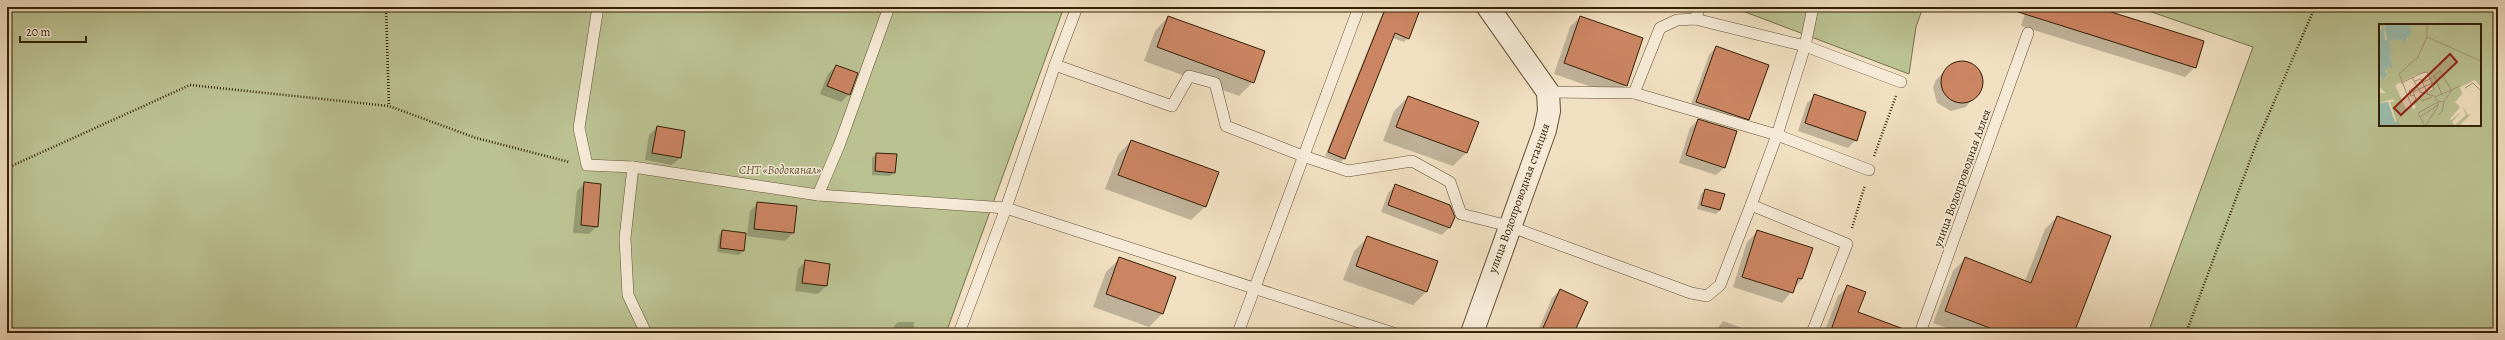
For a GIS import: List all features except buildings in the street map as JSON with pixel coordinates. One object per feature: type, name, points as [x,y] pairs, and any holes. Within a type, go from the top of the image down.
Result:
[{"type":"street","points":[[1488,7],[1548,92]]},
{"type":"street","name":"улица Водопроводная станция","points":[[1472,333],[1509,226],[1545,130],[1549,111],[1548,92]]},
{"type":"lane","points":[[598,7],[579,128],[587,165],[633,167],[818,195],[1006,208],[1255,290],[1393,333]]},
{"type":"lane","points":[[818,195],[840,143],[889,7]]},
{"type":"lane","points":[[960,333],[1077,7]]},
{"type":"lane","points":[[1238,333],[1359,7]]},
{"type":"lane","points":[[1695,18],[1700,7]]},
{"type":"lane","points":[[1055,65],[1172,106],[1188,76],[1215,83],[1226,126],[1303,156],[1348,171],[1412,161],[1450,182],[1461,214],[1509,226],[1691,293],[1707,296],[1720,285],[1777,135],[1805,46],[1813,7]]},
{"type":"lane","points":[[1634,93],[1660,28],[1677,20],[1695,18],[1805,46],[1901,82]]},
{"type":"lane","name":"улица Водопроводная Аллея","points":[[1920,333],[2028,33]]},
{"type":"lane","points":[[1548,92],[1634,93],[1777,135],[1869,170]]},
{"type":"lane","points":[[633,167],[625,238],[628,295],[646,333]]},
{"type":"lane","points":[[1751,205],[1848,244],[1812,333]]},
{"type":"path","points":[[386,7],[389,106]]},
{"type":"path","points":[[2186,333],[2258,139],[2315,7]]},
{"type":"path","points":[[7,168],[190,85],[389,106],[476,138],[562,161]]},
{"type":"green space","name":"СНТ «Водоканал»","points":[[7,7],[1064,7],[946,333],[7,333]]},
{"type":"green space","points":[[1732,7],[1923,7],[1916,27],[1909,74]]},
{"type":"green space","points":[[2137,7],[2498,7],[2498,333],[2148,333],[2253,47]]}]
